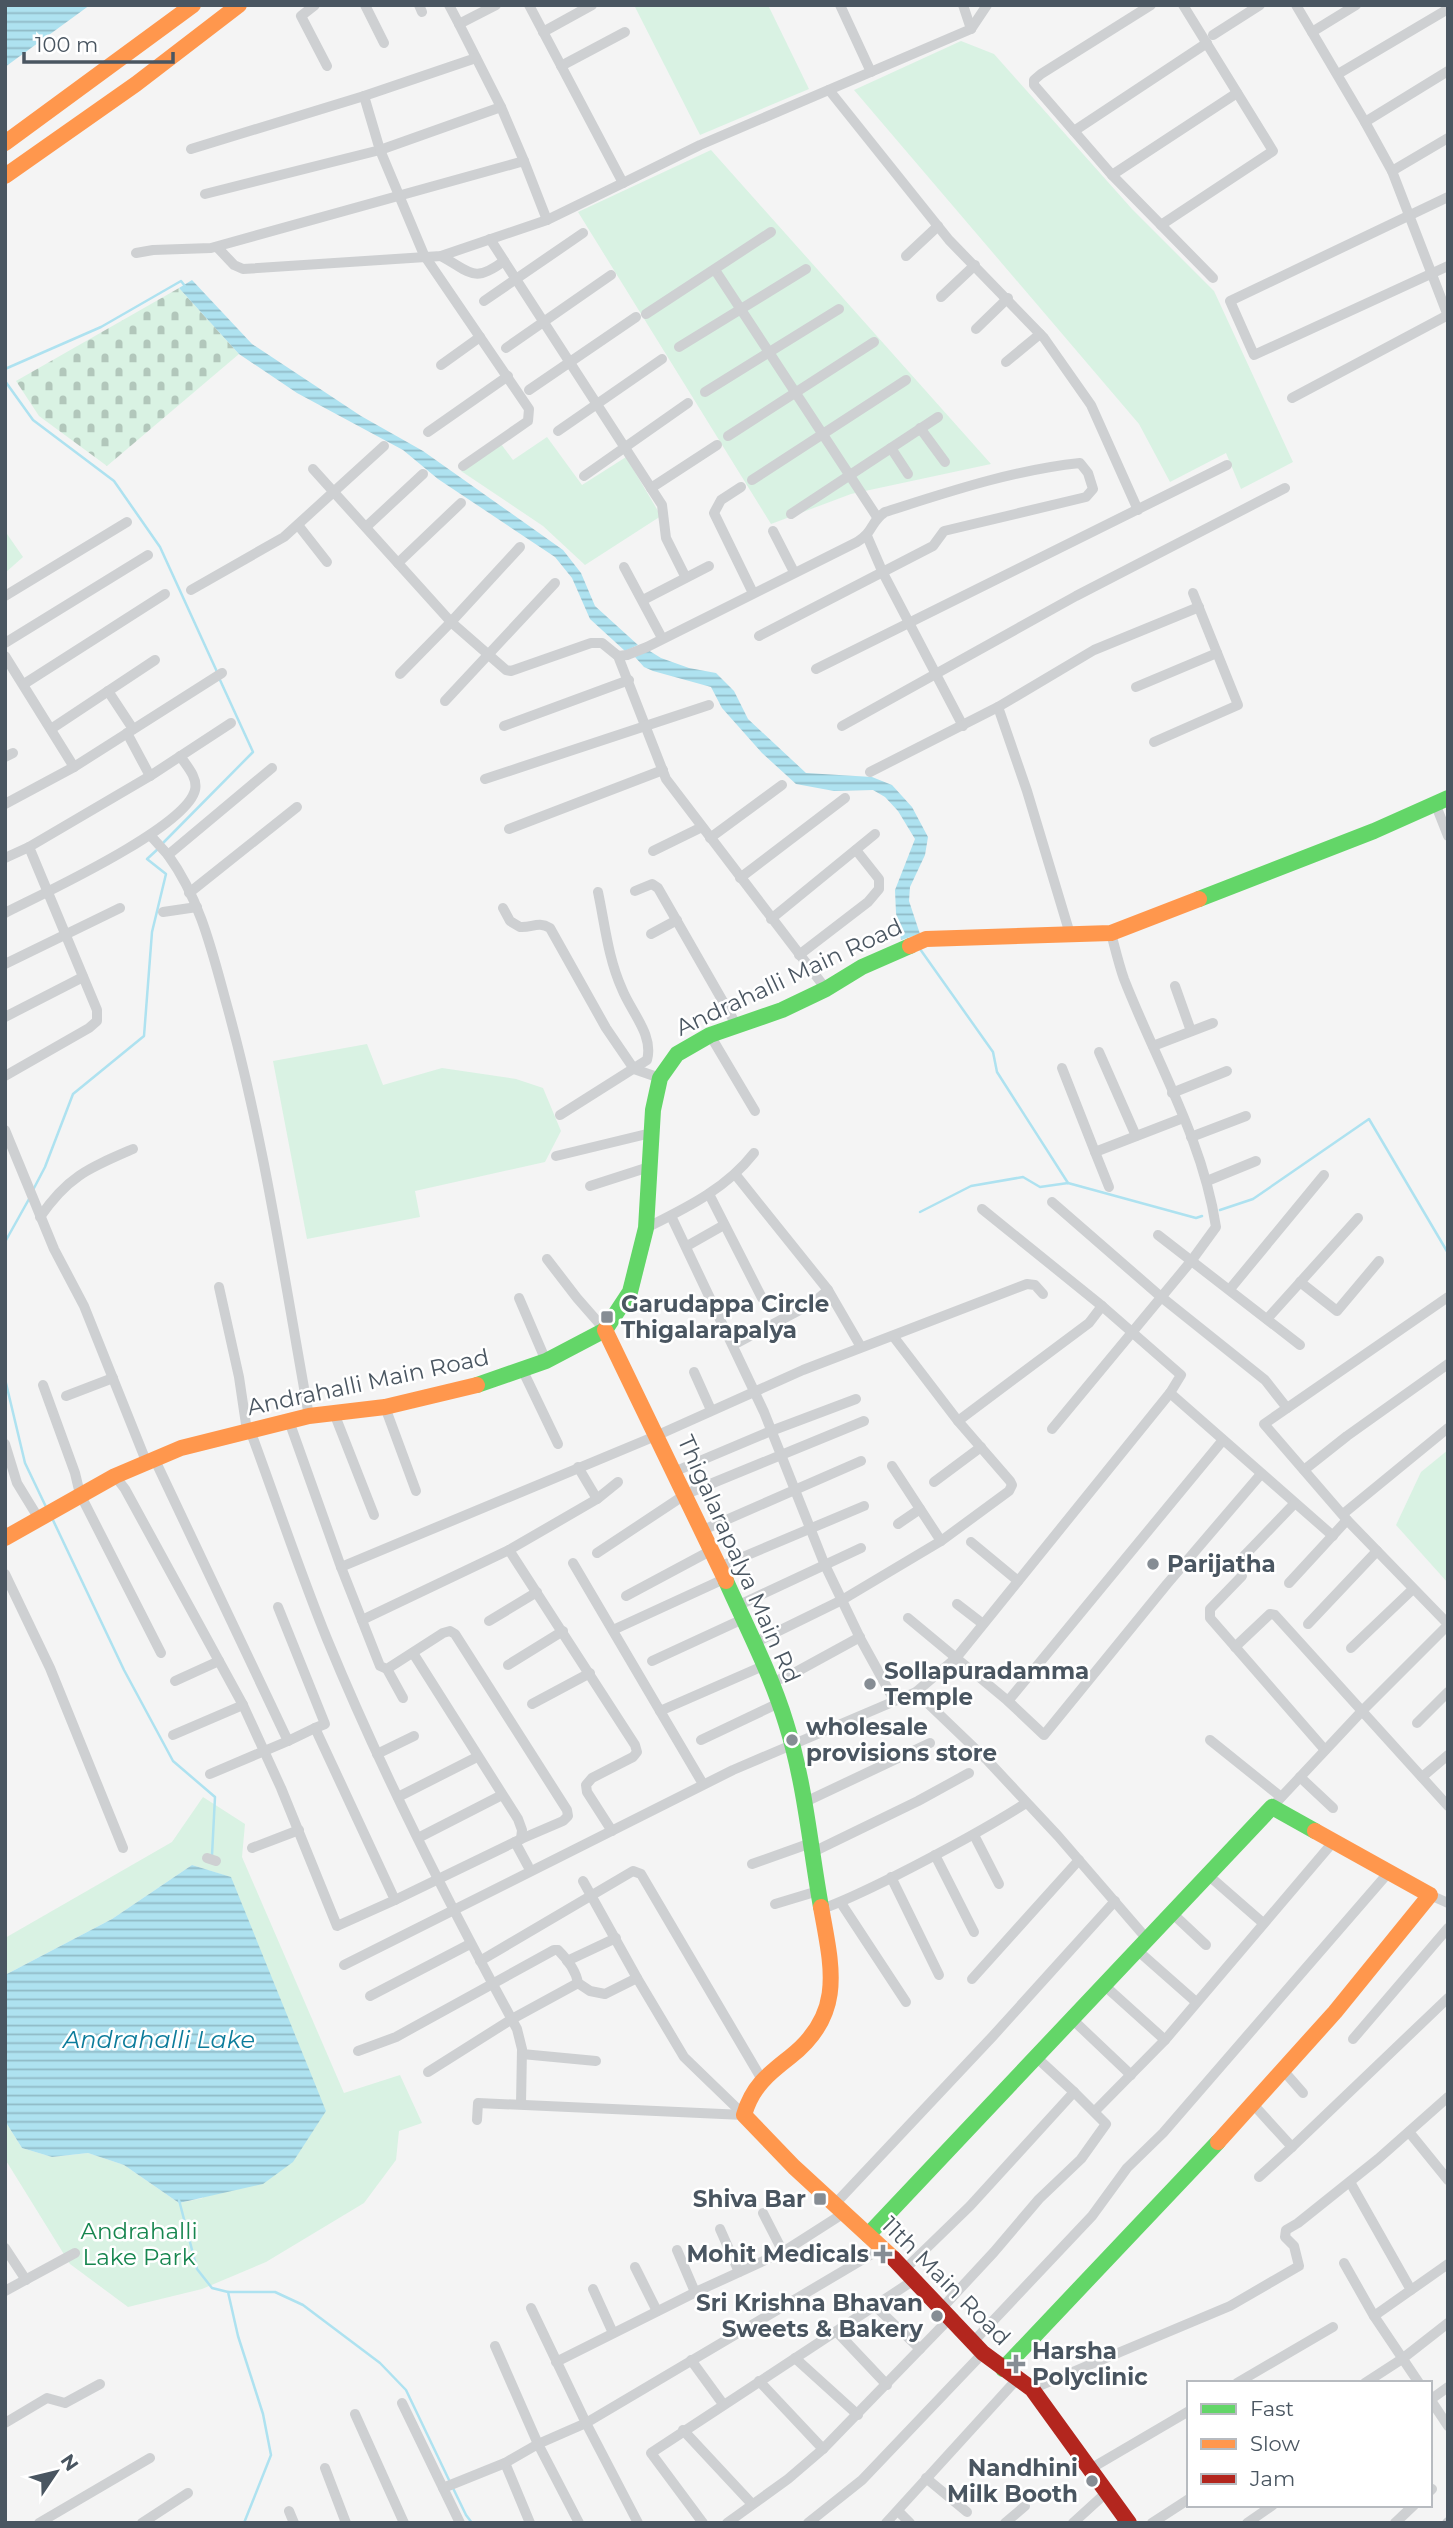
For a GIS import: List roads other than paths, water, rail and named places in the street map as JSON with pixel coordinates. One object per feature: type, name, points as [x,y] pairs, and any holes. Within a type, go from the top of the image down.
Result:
[{"type":"main road","points":[[5,143],[193,5]]},
{"type":"main road","points":[[5,176],[136,84],[239,5]]},
{"type":"main road","name":"Andrahalli Main Road","points":[[5,1538],[115,1476],[181,1448],[309,1416],[385,1406],[483,1383],[546,1361],[605,1330],[630,1292],[639,1263],[646,1228],[653,1110],[660,1078],[677,1054],[710,1035],[782,1010],[826,989],[862,967],[926,939],[1111,933],[1374,831],[1442,801]]},
{"type":"main road","name":"Thigalarapalya Main Rd","points":[[605,1330],[676,1471],[779,1703],[792,1743],[812,1848],[830,1974],[828,2008],[823,2022],[803,2047],[761,2078],[751,2092],[744,2115]]},
{"type":"main road","points":[[868,2235],[1276,1802],[1334,1841],[1430,1895],[1368,1974],[1174,2190],[1003,2369]]},
{"type":"main road","name":"11th Main Road","points":[[744,2115],[839,2209],[910,2274],[978,2348],[1032,2389],[1129,2523]]},
{"type":"street","points":[[315,5],[301,16],[327,66]]},
{"type":"street","points":[[365,5],[384,43]]},
{"type":"street","points":[[449,5],[501,107],[547,220]]},
{"type":"street","points":[[459,24],[496,5]]},
{"type":"street","points":[[529,5],[623,183]]},
{"type":"street","points":[[543,32],[592,5]]},
{"type":"street","points":[[840,5],[871,72]]},
{"type":"street","points":[[963,5],[971,29]]},
{"type":"street","points":[[217,247],[234,265],[243,269],[424,255],[442,256],[547,220],[700,145],[971,29],[987,5]]},
{"type":"street","points":[[1151,5],[1034,80],[1034,85],[1112,175],[1213,278]]},
{"type":"street","points":[[1160,225],[1273,151],[1237,93],[1210,39],[1183,5]]},
{"type":"street","points":[[1074,131],[1260,5]]},
{"type":"street","points":[[1292,398],[1448,316],[1392,171],[1296,5]]},
{"type":"street","points":[[1312,32],[1356,5]]},
{"type":"street","points":[[1338,74],[1448,9]]},
{"type":"street","points":[[561,66],[625,32]]},
{"type":"street","points":[[191,149],[476,58]]},
{"type":"street","points":[[1365,122],[1448,71]]},
{"type":"street","points":[[829,90],[939,226],[1040,334],[1091,405],[1138,510]]},
{"type":"street","points":[[1112,175],[1237,93]]},
{"type":"street","points":[[363,96],[380,150],[424,255],[530,409],[528,421],[463,466]]},
{"type":"street","points":[[205,194],[380,150],[501,107]]},
{"type":"street","points":[[1392,171],[1448,138]]},
{"type":"street","points":[[136,253],[217,247],[524,161]]},
{"type":"street","points":[[1448,197],[1230,301],[1254,355],[1448,266]]},
{"type":"street","points":[[906,256],[939,226]]},
{"type":"street","points":[[528,390],[771,232]]},
{"type":"street","points":[[484,301],[583,233]]},
{"type":"street","points":[[490,239],[662,505],[666,538],[685,576]]},
{"type":"street","points":[[442,256],[471,274],[482,275],[504,261]]},
{"type":"street","points":[[941,296],[975,265]]},
{"type":"street","points":[[680,347],[806,269]]},
{"type":"street","points":[[715,270],[877,517]]},
{"type":"street","points":[[506,348],[611,275]]},
{"type":"street","points":[[976,329],[1008,298]]},
{"type":"street","points":[[705,392],[839,309]]},
{"type":"street","points":[[1006,362],[1040,334]]},
{"type":"street","points":[[441,365],[481,337]]},
{"type":"street","points":[[727,436],[874,342]]},
{"type":"street","points":[[558,431],[662,359]]},
{"type":"street","points":[[428,432],[508,376]]},
{"type":"street","points":[[752,480],[906,380]]},
{"type":"street","points":[[584,475],[688,403]]},
{"type":"street","points":[[792,514],[938,416]]},
{"type":"street","points":[[920,428],[945,462]]},
{"type":"street","points":[[651,488],[717,445]]},
{"type":"street","points":[[191,590],[284,537],[384,446]]},
{"type":"street","points":[[891,448],[908,474]]},
{"type":"street","points":[[623,656],[647,647],[867,536],[877,517],[885,512],[967,486],[1060,465],[1080,463],[1084,466],[1093,489],[1079,500],[944,531],[933,545],[759,636]]},
{"type":"street","points":[[816,669],[1227,465]]},
{"type":"street","points":[[313,469],[451,622],[506,670],[511,671],[591,643],[602,643],[623,656],[629,680],[666,779],[826,989]]},
{"type":"street","points":[[366,527],[423,474]]},
{"type":"street","points":[[741,487],[721,499],[714,513],[753,593]]},
{"type":"street","points":[[842,726],[1076,596],[1285,488]]},
{"type":"street","points":[[398,563],[461,503]]},
{"type":"street","points":[[5,596],[127,522]]},
{"type":"street","points":[[298,525],[327,562]]},
{"type":"street","points":[[773,531],[794,572]]},
{"type":"street","points":[[867,536],[883,573],[964,726]]},
{"type":"street","points":[[400,674],[520,547]]},
{"type":"street","points":[[5,643],[148,555]]},
{"type":"street","points":[[643,600],[685,576],[709,566]]},
{"type":"street","points":[[624,567],[662,638]]},
{"type":"street","points":[[445,701],[555,583]]},
{"type":"street","points":[[1154,742],[1238,705],[1193,593]]},
{"type":"street","points":[[24,684],[165,594]]},
{"type":"street","points":[[870,772],[998,708],[1094,650],[1199,607]]},
{"type":"street","points":[[1136,687],[1217,653]]},
{"type":"street","points":[[5,656],[74,766]]},
{"type":"street","points":[[51,729],[155,660]]},
{"type":"street","points":[[5,804],[74,766],[218,675]]},
{"type":"street","points":[[504,726],[629,680]]},
{"type":"street","points":[[108,691],[150,776]]},
{"type":"street","points":[[485,779],[709,705]]},
{"type":"street","points":[[998,708],[1027,791],[1070,934]]},
{"type":"street","points":[[5,859],[150,776],[231,723]]},
{"type":"street","points":[[160,846],[195,791],[195,781],[180,756]]},
{"type":"street","points":[[5,913],[48,891],[160,846],[272,768]]},
{"type":"street","points":[[509,829],[663,770]]},
{"type":"street","points":[[710,838],[782,785]]},
{"type":"street","points":[[740,878],[845,798]]},
{"type":"street","points":[[1442,801],[1448,836]]},
{"type":"street","points":[[189,893],[297,807]]},
{"type":"street","points":[[653,851],[702,827]]},
{"type":"street","points":[[771,919],[875,834]]},
{"type":"street","points":[[160,846],[204,921],[239,1049],[309,1416]]},
{"type":"street","points":[[5,1076],[97,1021],[97,1010],[29,847]]},
{"type":"street","points":[[799,954],[868,902],[879,889],[878,879],[856,850]]},
{"type":"street","points":[[635,891],[655,885],[737,1026]]},
{"type":"street","points":[[559,1115],[647,1060],[650,1050],[611,962],[598,892]]},
{"type":"street","points":[[163,912],[197,907]]},
{"type":"street","points":[[5,964],[120,908]]},
{"type":"street","points":[[503,908],[510,921],[520,927],[536,923],[550,928],[606,1028],[634,1069],[660,1078]]},
{"type":"street","points":[[651,934],[677,920]]},
{"type":"street","points":[[1052,1429],[1192,1260],[1216,1227],[1207,1181],[1123,977],[1111,933]]},
{"type":"street","points":[[5,1017],[83,977]]},
{"type":"street","points":[[1175,986],[1191,1031]]},
{"type":"street","points":[[1153,1046],[1213,1023]]},
{"type":"street","points":[[710,1035],[755,1111]]},
{"type":"street","points":[[1100,1052],[1136,1136]]},
{"type":"street","points":[[1062,1068],[1109,1187]]},
{"type":"street","points":[[1172,1093],[1227,1071]]},
{"type":"street","points":[[1191,1137],[1246,1116]]},
{"type":"street","points":[[1095,1152],[1183,1118]]},
{"type":"street","points":[[5,1130],[34,1205],[84,1306],[150,1459],[288,1741]]},
{"type":"street","points":[[556,1156],[651,1133]]},
{"type":"street","points":[[40,1217],[61,1188],[74,1177],[133,1149]]},
{"type":"street","points":[[646,1228],[709,1194],[735,1174],[754,1153]]},
{"type":"street","points":[[5,1166],[16,1159]]},
{"type":"street","points":[[1207,1181],[1256,1161]]},
{"type":"street","points":[[590,1186],[649,1167]]},
{"type":"street","points":[[735,1174],[828,1290],[861,1347]]},
{"type":"street","points":[[1230,1289],[1324,1175]]},
{"type":"street","points":[[709,1194],[762,1298]]},
{"type":"street","points":[[1052,1202],[1160,1296],[1265,1380],[1287,1408]]},
{"type":"street","points":[[344,1965],[704,1784],[792,1743],[916,1692],[956,1658],[1170,1394],[1181,1375],[1102,1306],[982,1209]]},
{"type":"street","points":[[671,1216],[754,1390],[842,1600],[894,1700]]},
{"type":"street","points":[[1267,1319],[1358,1218]]},
{"type":"street","points":[[687,1246],[724,1225]]},
{"type":"street","points":[[1158,1235],[1300,1345]]},
{"type":"street","points":[[547,1259],[605,1330]]},
{"type":"street","points":[[1300,1282],[1338,1311],[1379,1261]]},
{"type":"street","points":[[341,1567],[861,1347],[1027,1284],[1035,1285],[1043,1294]]},
{"type":"street","points":[[219,1287],[248,1431],[327,1637],[377,1754],[453,1912],[517,2029],[522,2054],[521,2104]]},
{"type":"street","points":[[733,1345],[813,1303],[828,1290]]},
{"type":"street","points":[[1210,1740],[1276,1802],[1448,1624],[1345,1517],[1264,1424],[1448,1297]]},
{"type":"street","points":[[519,1298],[546,1361]]},
{"type":"street","points":[[958,1421],[1089,1323],[1102,1306]]},
{"type":"street","points":[[754,1643],[842,1600],[941,1541],[1009,1491],[1012,1485],[958,1421],[893,1336]]},
{"type":"street","points":[[1304,1470],[1448,1364]]},
{"type":"street","points":[[522,1369],[558,1444]]},
{"type":"street","points":[[694,1372],[711,1410]]},
{"type":"street","points":[[66,1396],[113,1378]]},
{"type":"street","points":[[43,1385],[80,1494],[161,1653]]},
{"type":"street","points":[[1170,1394],[1332,1536]]},
{"type":"street","points":[[676,1471],[856,1399]]},
{"type":"street","points":[[385,1406],[416,1491]]},
{"type":"street","points":[[334,1413],[374,1515]]},
{"type":"street","points":[[289,1421],[380,1667],[387,1669],[403,1698]]},
{"type":"street","points":[[597,1553],[686,1494],[864,1421]]},
{"type":"street","points":[[1289,1583],[1332,1536],[1345,1517],[1448,1428]]},
{"type":"street","points":[[1008,1702],[1223,1440]]},
{"type":"street","points":[[5,1444],[17,1483],[46,1514]]},
{"type":"street","points":[[934,1482],[981,1447]]},
{"type":"street","points":[[703,1530],[861,1461]]},
{"type":"street","points":[[892,1466],[941,1541]]},
{"type":"street","points":[[578,1467],[597,1499]]},
{"type":"street","points":[[908,1618],[1044,1735],[1261,1474]]},
{"type":"street","points":[[115,1476],[125,1489],[243,1705],[299,1830],[337,1926],[563,1821],[568,1816],[567,1810],[455,1634],[450,1631],[443,1633],[387,1669]]},
{"type":"street","points":[[362,1620],[509,1550],[597,1499],[618,1482]]},
{"type":"street","points":[[1244,1556],[1294,1504]]},
{"type":"street","points":[[613,1630],[722,1573],[864,1506]]},
{"type":"street","points":[[898,1524],[920,1509]]},
{"type":"street","points":[[971,1542],[1018,1581]]},
{"type":"street","points":[[652,1661],[861,1548]]},
{"type":"street","points":[[509,1550],[631,1738],[637,1752],[633,1757],[592,1778],[586,1785],[587,1792],[612,1830]]},
{"type":"street","points":[[626,1596],[712,1550]]},
{"type":"street","points":[[1308,1624],[1377,1551]]},
{"type":"street","points":[[573,1563],[704,1784]]},
{"type":"street","points":[[5,1574],[50,1668],[123,1848]]},
{"type":"street","points":[[1242,1576],[1210,1609],[1210,1618],[1325,1749]]},
{"type":"street","points":[[1351,1648],[1413,1589]]},
{"type":"street","points":[[489,1621],[537,1592]]},
{"type":"street","points":[[957,1604],[984,1624]]},
{"type":"street","points":[[210,1774],[325,1724],[278,1607]]},
{"type":"street","points":[[1235,1647],[1270,1614],[1275,1615],[1448,1806]]},
{"type":"street","points":[[508,1665],[563,1631]]},
{"type":"street","points":[[771,1683],[860,1637]]},
{"type":"street","points":[[412,1653],[518,1819],[522,1830],[518,1840],[528,1866]]},
{"type":"street","points":[[174,1681],[219,1661]]},
{"type":"street","points":[[660,1712],[764,1666]]},
{"type":"street","points":[[532,1704],[590,1674]]},
{"type":"street","points":[[916,1692],[988,1760],[1079,1860],[1115,1901],[1142,1944],[1196,2002]]},
{"type":"street","points":[[1417,1723],[1448,1692]]},
{"type":"street","points":[[701,1740],[779,1703]]},
{"type":"street","points":[[173,1735],[243,1705]]},
{"type":"street","points":[[315,1728],[395,1900]]},
{"type":"street","points":[[377,1754],[414,1736]]},
{"type":"street","points":[[803,1803],[930,1743]]},
{"type":"street","points":[[1422,1777],[1448,1755]]},
{"type":"street","points":[[398,1797],[477,1757]]},
{"type":"street","points":[[752,1864],[812,1848],[918,1801],[969,1773]]},
{"type":"street","points":[[1300,1777],[1333,1808]]},
{"type":"street","points":[[418,1838],[502,1795]]},
{"type":"street","points":[[822,1909],[841,1903],[974,1835],[1026,1803]]},
{"type":"street","points":[[252,1848],[299,1830]]},
{"type":"street","points":[[974,1835],[999,1884]]},
{"type":"street","points":[[1095,2111],[1165,2039],[1334,1841]]},
{"type":"street","points":[[935,1855],[974,1932]]},
{"type":"street","points":[[972,1979],[1079,1860]]},
{"type":"street","points":[[480,1961],[633,1871],[641,1874],[761,2078]]},
{"type":"street","points":[[808,2523],[862,2480],[1092,2216],[1126,2168],[1163,2133],[1389,1872]]},
{"type":"street","points":[[1208,1875],[1263,1923]]},
{"type":"street","points":[[891,1877],[939,1975]]},
{"type":"street","points":[[583,1881],[636,1978],[684,2057],[744,2115]]},
{"type":"street","points":[[775,1904],[818,1891]]},
{"type":"street","points":[[1430,1895],[1448,1903]]},
{"type":"street","points":[[556,2362],[695,2292],[783,2252],[839,2209],[1115,1901]]},
{"type":"street","points":[[841,1903],[905,2002]]},
{"type":"street","points":[[1171,1913],[1206,1945]]},
{"type":"street","points":[[1353,2039],[1448,1928]]},
{"type":"street","points":[[567,1961],[616,1938]]},
{"type":"street","points":[[370,1996],[470,1944]]},
{"type":"street","points":[[358,2051],[396,2037],[554,1950],[558,1950],[567,1961],[578,1983],[590,1991],[605,1994],[636,1978]]},
{"type":"street","points":[[428,2072],[578,1983]]},
{"type":"street","points":[[1105,1986],[1165,2039]]},
{"type":"street","points":[[1259,2177],[1448,1998]]},
{"type":"street","points":[[1072,2019],[1131,2075]]},
{"type":"street","points":[[522,2054],[596,2061]]},
{"type":"street","points":[[727,2523],[788,2479],[823,2449],[887,2385],[919,2350],[994,2252],[1039,2199],[1081,2159],[1106,2124],[1036,2057]]},
{"type":"street","points":[[1282,2069],[1303,2093]]},
{"type":"street","points":[[703,2523],[651,2453],[875,2306],[910,2274],[1074,2092]]},
{"type":"street","points":[[1032,2389],[1230,2306],[1300,2266],[1294,2246],[1285,2237],[1286,2230],[1350,2182],[1448,2097]]},
{"type":"street","points":[[477,2120],[478,2102],[744,2115]]},
{"type":"street","points":[[1251,2102],[1292,2147]]},
{"type":"street","points":[[1409,2132],[1448,2180]]},
{"type":"street","points":[[1350,2182],[1411,2290]]},
{"type":"street","points":[[763,2213],[783,2252]]},
{"type":"street","points":[[720,2229],[739,2272]]},
{"type":"street","points":[[5,2248],[26,2280]]},
{"type":"street","points":[[449,2486],[505,2463],[538,2444],[586,2423],[882,2248]]},
{"type":"street","points":[[677,2250],[695,2292]]},
{"type":"street","points":[[5,2291],[75,2253]]},
{"type":"street","points":[[1344,2263],[1374,2316],[1418,2381]]},
{"type":"street","points":[[1374,2316],[1448,2264]]},
{"type":"street","points":[[635,2266],[657,2311]]},
{"type":"street","points":[[593,2289],[613,2333]]},
{"type":"street","points":[[875,2306],[919,2350]]},
{"type":"street","points":[[531,2308],[638,2523]]},
{"type":"street","points":[[1369,2381],[1448,2323]]},
{"type":"street","points":[[1240,2381],[1333,2327]]},
{"type":"street","points":[[837,2332],[887,2385]]},
{"type":"street","points":[[495,2346],[538,2444],[579,2523]]},
{"type":"street","points":[[795,2358],[858,2415]]},
{"type":"street","points":[[691,2360],[723,2404]]},
{"type":"street","points":[[886,2523],[1018,2378]]},
{"type":"street","points":[[759,2381],[823,2449]]},
{"type":"street","points":[[5,2423],[47,2398],[65,2403],[100,2384]]},
{"type":"street","points":[[1432,2398],[1448,2387]]},
{"type":"street","points":[[1432,2402],[1448,2426]]},
{"type":"street","points":[[402,2403],[449,2486],[460,2523]]},
{"type":"street","points":[[1090,2469],[1187,2412]]},
{"type":"street","points":[[355,2414],[404,2523]]},
{"type":"street","points":[[684,2430],[752,2504]]},
{"type":"street","points":[[39,2523],[150,2458]]},
{"type":"street","points":[[505,2463],[530,2523]]},
{"type":"street","points":[[325,2468],[346,2523]]},
{"type":"street","points":[[926,2478],[967,2512]]},
{"type":"street","points":[[1073,2523],[1107,2492]]},
{"type":"street","points":[[144,2522],[188,2493]]},
{"type":"street","points":[[1152,2523],[1187,2500]]},
{"type":"street","points":[[1005,2523],[1026,2506]]},
{"type":"street","points":[[1247,2523],[1270,2507]]},
{"type":"street","points":[[1395,2523],[1412,2507]]},
{"type":"street","points":[[289,2511],[294,2523]]},
{"type":"street","points":[[898,2511],[909,2523]]},
{"type":"water","points":[[5,5],[90,5],[5,67]]},
{"type":"water","points":[[192,280],[252,344],[361,416],[423,451],[563,550],[581,573],[595,606],[638,645],[625,651],[590,619],[572,578],[555,557],[438,479],[403,450],[297,393],[239,354],[179,288]]},
{"type":"water","points":[[648,650],[689,668],[716,673],[734,691],[748,719],[806,773],[872,777],[892,785],[912,807],[928,837],[925,855],[910,887],[909,901],[920,934],[901,940],[895,890],[915,839],[898,811],[885,797],[873,790],[834,791],[796,784],[762,753],[722,708],[711,687],[644,667],[635,657]]},
{"type":"water","name":"Andrahalli Lake","points":[[192,1865],[231,1877],[326,2111],[293,2162],[263,2184],[179,2203],[124,2165],[88,2153],[52,2157],[22,2148],[5,2121],[5,1975],[112,1919]]},
{"type":"waterway","points":[[5,369],[101,327],[181,281],[185,286]]},
{"type":"waterway","points":[[5,381],[33,420],[114,481],[160,547],[218,674]]},
{"type":"waterway","points":[[163,843],[253,752],[220,680]]},
{"type":"waterway","points":[[33,1190],[45,1167],[73,1094],[144,1036],[152,932],[166,874],[147,859],[159,848]]},
{"type":"waterway","points":[[920,949],[993,1052],[997,1072],[1068,1183]]},
{"type":"waterway","points":[[1220,1210],[1253,1199],[1369,1119],[1448,1253]]},
{"type":"waterway","points":[[920,1212],[971,1186],[1023,1177],[1040,1187],[1068,1183],[1196,1218],[1202,1216]]},
{"type":"waterway","points":[[5,1242],[29,1199]]},
{"type":"waterway","points":[[5,1379],[25,1463],[47,1509]]},
{"type":"waterway","points":[[52,1518],[124,1670],[173,1761],[215,1797],[212,1855]]},
{"type":"waterway","points":[[179,2200],[197,2269],[212,2288],[228,2292],[238,2336],[263,2414],[271,2455],[244,2523]]},
{"type":"waterway","points":[[228,2292],[275,2292],[303,2305],[380,2363],[406,2390],[449,2480]]},
{"type":"waterway","points":[[452,2486],[472,2523]]},
{"type":"place","name":"Garudappa Circle Thigalarapalya","points":[[607,1317]]},
{"type":"place","name":"Parijatha","points":[[1153,1564]]},
{"type":"place","name":"Sollapuradamma Temple","points":[[870,1684]]},
{"type":"place","name":"wholesale provisions store","points":[[792,1740]]},
{"type":"place","name":"Shiva Bar","points":[[820,2199]]},
{"type":"place","name":"Mohit Medicals","points":[[883,2254]]},
{"type":"place","name":"Sri Krishna Bhavan Sweets & Bakery","points":[[937,2316]]},
{"type":"place","name":"Harsha Polyclinic","points":[[1016,2364]]},
{"type":"place","name":"Nandhini Milk Booth","points":[[1092,2481]]},
{"type":"park label","name":"Andrahalli Lake Park","points":[[139,2244]]}]
